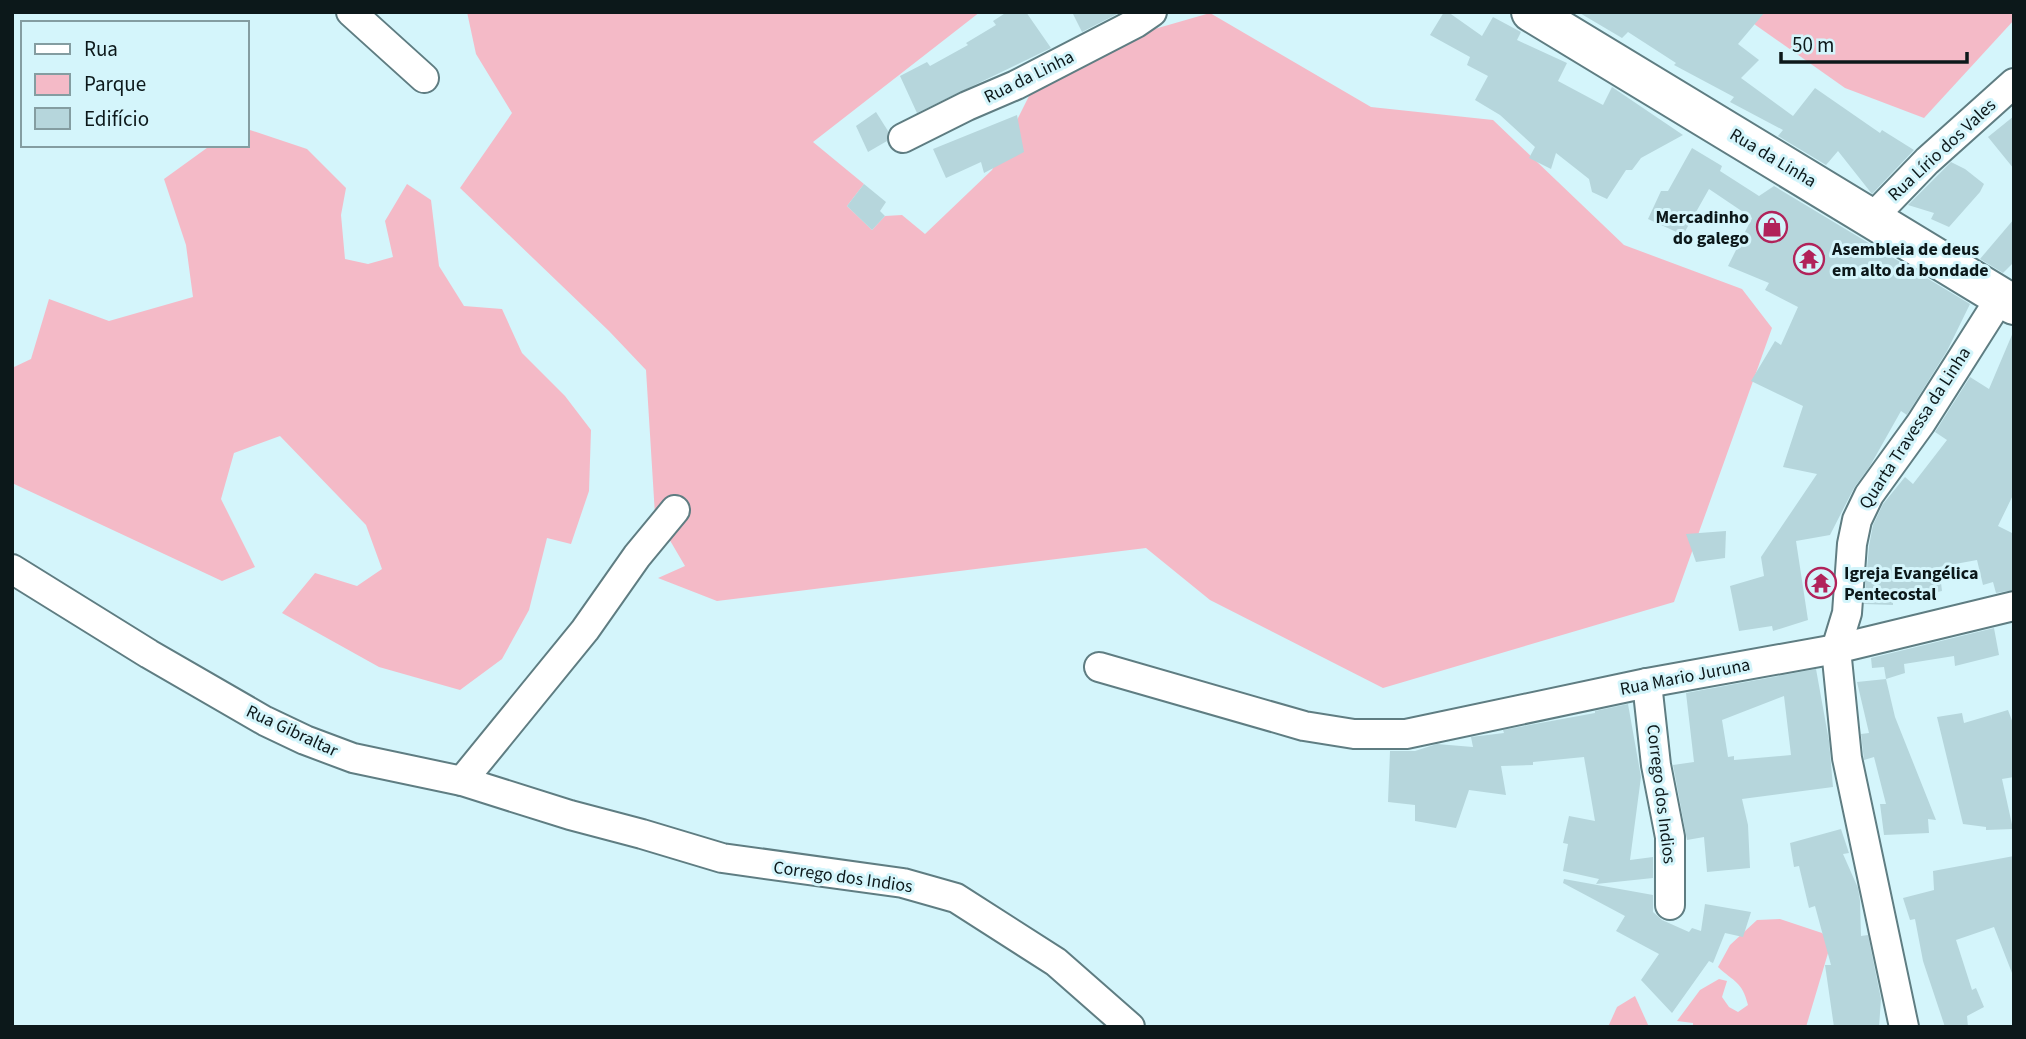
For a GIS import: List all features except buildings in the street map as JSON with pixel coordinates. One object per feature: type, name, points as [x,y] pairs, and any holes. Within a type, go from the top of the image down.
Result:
[{"type":"street","points":[[351,12],[424,78]]},
{"type":"street","name":"Rua da Linha","points":[[903,138],[1016,85],[1136,23],[1152,12]]},
{"type":"street","name":"Rua da Linha","points":[[1531,12],[2007,301]]},
{"type":"street","name":"Rua Lírio dos Vales","points":[[1872,218],[1927,161],[2014,83]]},
{"type":"street","name":"Quarta Travessa da Linha","points":[[1836,649],[1847,613],[1852,544],[1857,520],[1869,495],[2007,301]]},
{"type":"street","points":[[462,780],[585,630],[637,556],[675,510]]},
{"type":"street","name":"Rua Gibraltar","points":[[12,569],[161,661],[265,721],[304,740],[353,758],[462,780],[570,815],[642,834]]},
{"type":"street","name":"Rua Mario Juruna","points":[[1099,667],[1304,726],[1354,734],[1406,734],[1647,683],[1836,649],[2013,613]]},
{"type":"street","points":[[1836,649],[1847,758],[1904,1027]]},
{"type":"street","name":"Corrego dos Indios","points":[[1647,683],[1656,765],[1670,837],[1670,905]]},
{"type":"street","name":"Corrego dos Indios","points":[[642,834],[722,858],[903,883],[956,898],[1056,962],[1130,1027]]},
{"type":"green space","points":[[467,12],[980,12],[813,142],[864,184],[847,206],[872,230],[885,216],[902,215],[925,234],[992,170],[1047,60],[1210,13],[1371,107],[1493,120],[1624,245],[1742,289],[1772,328],[1674,602],[1383,688],[1210,600],[1146,548],[717,601],[658,578],[685,566],[655,515],[646,370],[460,188],[512,113],[476,54]]},
{"type":"green space","points":[[1737,12],[2014,12],[2014,20],[1924,118],[1845,88]]},
{"type":"green space","points":[[248,129],[307,149],[346,188],[341,215],[345,259],[368,264],[393,257],[385,221],[407,184],[431,200],[439,266],[464,306],[502,309],[522,353],[565,396],[591,430],[589,491],[571,544],[547,538],[529,610],[502,659],[460,690],[379,667],[282,613],[315,573],[357,586],[382,569],[366,525],[280,436],[234,453],[221,499],[255,567],[222,581],[12,483],[12,368],[31,359],[49,299],[109,321],[193,297],[186,245],[164,179],[208,147],[248,147]]},
{"type":"green space","points":[[1780,919],[1822,933],[1831,943],[1806,1027],[1693,1027],[1693,1023],[1677,1021],[1700,990],[1719,979],[1727,981],[1722,997],[1729,1007],[1738,1012],[1748,1005],[1740,986],[1718,967],[1730,945],[1757,920]]},
{"type":"green space","points":[[1635,996],[1649,1027],[1608,1027],[1617,1007]]},
{"type":"place","name":"Mercadinho do galego","points":[[1772,227]]},
{"type":"place","name":"Asembleia de deus em alto da bondade","points":[[1809,259]]},
{"type":"place","name":"Igreja Evangélica Pentecostal","points":[[1821,583]]}]
